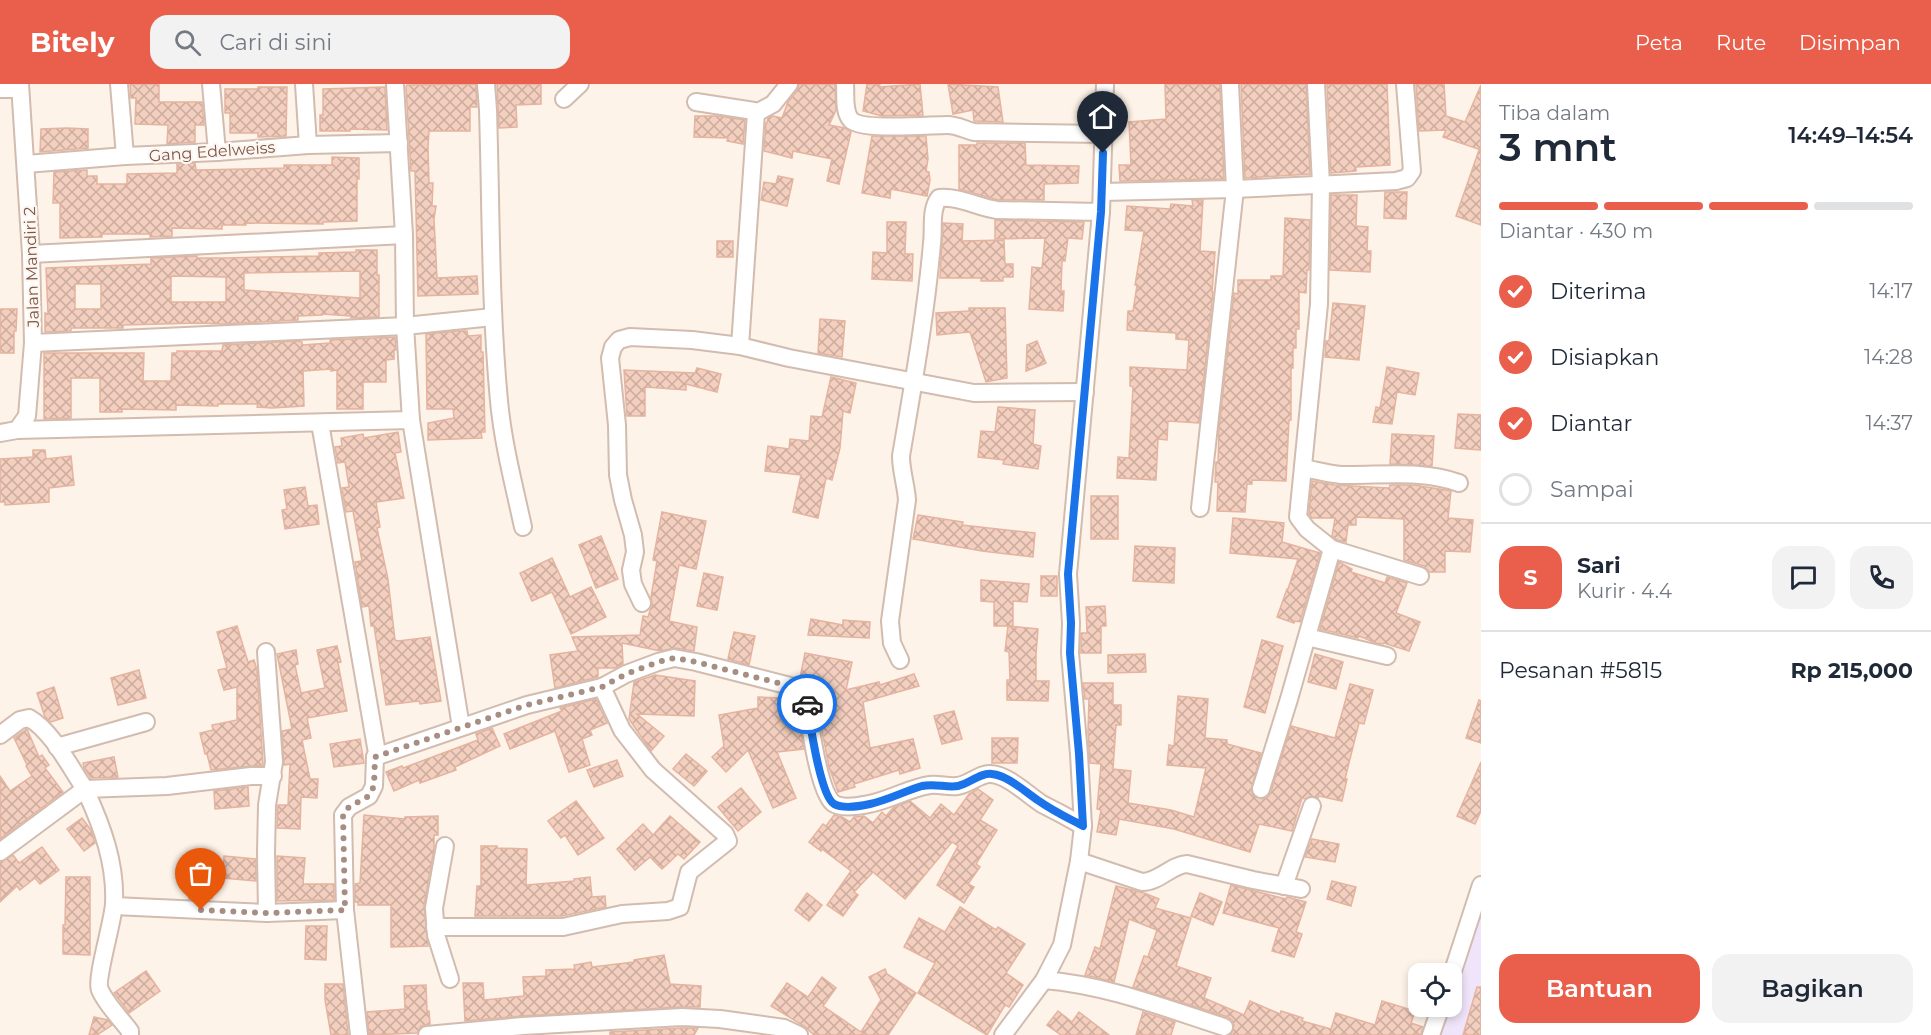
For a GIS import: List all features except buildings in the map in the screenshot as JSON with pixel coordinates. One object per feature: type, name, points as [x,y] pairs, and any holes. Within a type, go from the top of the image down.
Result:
[{"type":"street","points":[[119,84],[125,156]]},
{"type":"street","points":[[211,84],[217,152]]},
{"type":"street","points":[[304,84],[308,145]]},
{"type":"street","points":[[395,84],[405,235],[405,326],[411,420],[461,728]]},
{"type":"street","points":[[486,84],[493,317],[499,402],[506,450],[523,527]]},
{"type":"street","points":[[563,84],[564,99],[579,84]]},
{"type":"street","points":[[756,113],[773,104],[789,84]]},
{"type":"street","points":[[845,84],[846,110],[850,118],[859,124],[908,127],[948,125],[974,132],[1104,134]]},
{"type":"street","points":[[1007,1034],[1044,980],[1062,945],[1079,861],[1083,826],[1070,653],[1068,574],[1101,212],[1105,84]]},
{"type":"street","points":[[1200,508],[1235,189],[1230,84]]},
{"type":"street","points":[[1316,84],[1321,184],[1319,304],[1298,517],[1307,529],[1332,549],[1420,576]]},
{"type":"street","points":[[1102,192],[1235,189],[1396,181],[1407,178],[1412,171],[1406,84]]},
{"type":"street","points":[[0,90],[20,86]]},
{"type":"street","name":"Jalan Mandiri 2","points":[[17,430],[27,416],[33,343],[31,254],[20,86]]},
{"type":"street","points":[[696,102],[756,113]]},
{"type":"street","points":[[740,346],[756,113]]},
{"type":"street","name":"Gang Edelweiss","points":[[26,164],[308,145],[399,143]]},
{"type":"street","points":[[900,660],[892,643],[890,621],[907,500],[906,486],[901,471],[901,456],[915,381],[936,202],[939,198],[949,197],[997,210],[1101,212]]},
{"type":"street","points":[[31,254],[405,235]]},
{"type":"street","points":[[33,343],[405,326],[493,317]]},
{"type":"street","points":[[642,603],[633,584],[631,570],[635,552],[633,535],[622,500],[618,475],[617,425],[610,358],[613,347],[619,340],[630,337],[692,340],[740,346],[789,358],[974,393],[1085,392]]},
{"type":"street","points":[[0,433],[17,430],[411,420]]},
{"type":"street","points":[[320,423],[377,753],[374,786],[369,796],[349,807],[343,814],[345,910],[359,1035]]},
{"type":"street","points":[[1303,468],[1339,475],[1418,475],[1459,483]]},
{"type":"street","points":[[1261,789],[1332,549]]},
{"type":"street","points":[[1307,637],[1387,656]]},
{"type":"street","points":[[266,652],[274,762],[267,805],[267,913]]},
{"type":"street","points":[[375,757],[527,705],[602,687],[626,674],[674,658],[803,691],[818,765],[827,793],[832,802],[837,805],[869,804],[933,785],[955,787],[970,783],[988,773],[1017,786],[1041,803],[1083,826]]},
{"type":"street","points":[[435,927],[562,927],[622,914],[668,911],[680,907],[689,872],[728,842],[725,834],[653,770],[622,730],[602,687]]},
{"type":"street","points":[[0,735],[20,720],[29,718],[36,722],[57,747],[85,789],[107,844],[111,863],[114,906],[99,989],[131,1034]]},
{"type":"street","points":[[57,747],[146,722]]},
{"type":"street","points":[[0,852],[85,789],[167,786],[250,776],[273,776]]},
{"type":"street","points":[[1079,861],[1142,882],[1149,882],[1179,865],[1186,864],[1292,888],[1312,806]]},
{"type":"street","points":[[445,846],[434,908],[436,934],[450,979]]},
{"type":"street","points":[[1456,963],[1481,885]]},
{"type":"street","points":[[114,906],[267,913],[345,910]]},
{"type":"street","points":[[1044,980],[1074,982],[1103,989],[1224,1027]]},
{"type":"street","points":[[1431,1035],[1437,1017]]},
{"type":"street","points":[[427,1035],[642,1018],[720,1019],[784,1028],[799,1035]]},
{"type":"shaded area","points":[[1481,907],[1481,1035],[1439,1035],[1445,1017],[1462,1017],[1462,965]]},
{"type":"way so far","points":[[201,910],[267,913],[345,910],[343,814],[349,807],[369,796],[374,786],[375,757],[527,705],[602,687],[626,674],[674,658],[798,688],[803,691],[807,704]]},
{"type":"route","points":[[807,704],[818,765],[827,793],[832,802],[837,805],[869,804],[933,785],[955,787],[970,783],[988,773],[1005,779],[1041,803],[1083,826],[1070,653],[1068,574],[1101,212],[1103,153]]}]
